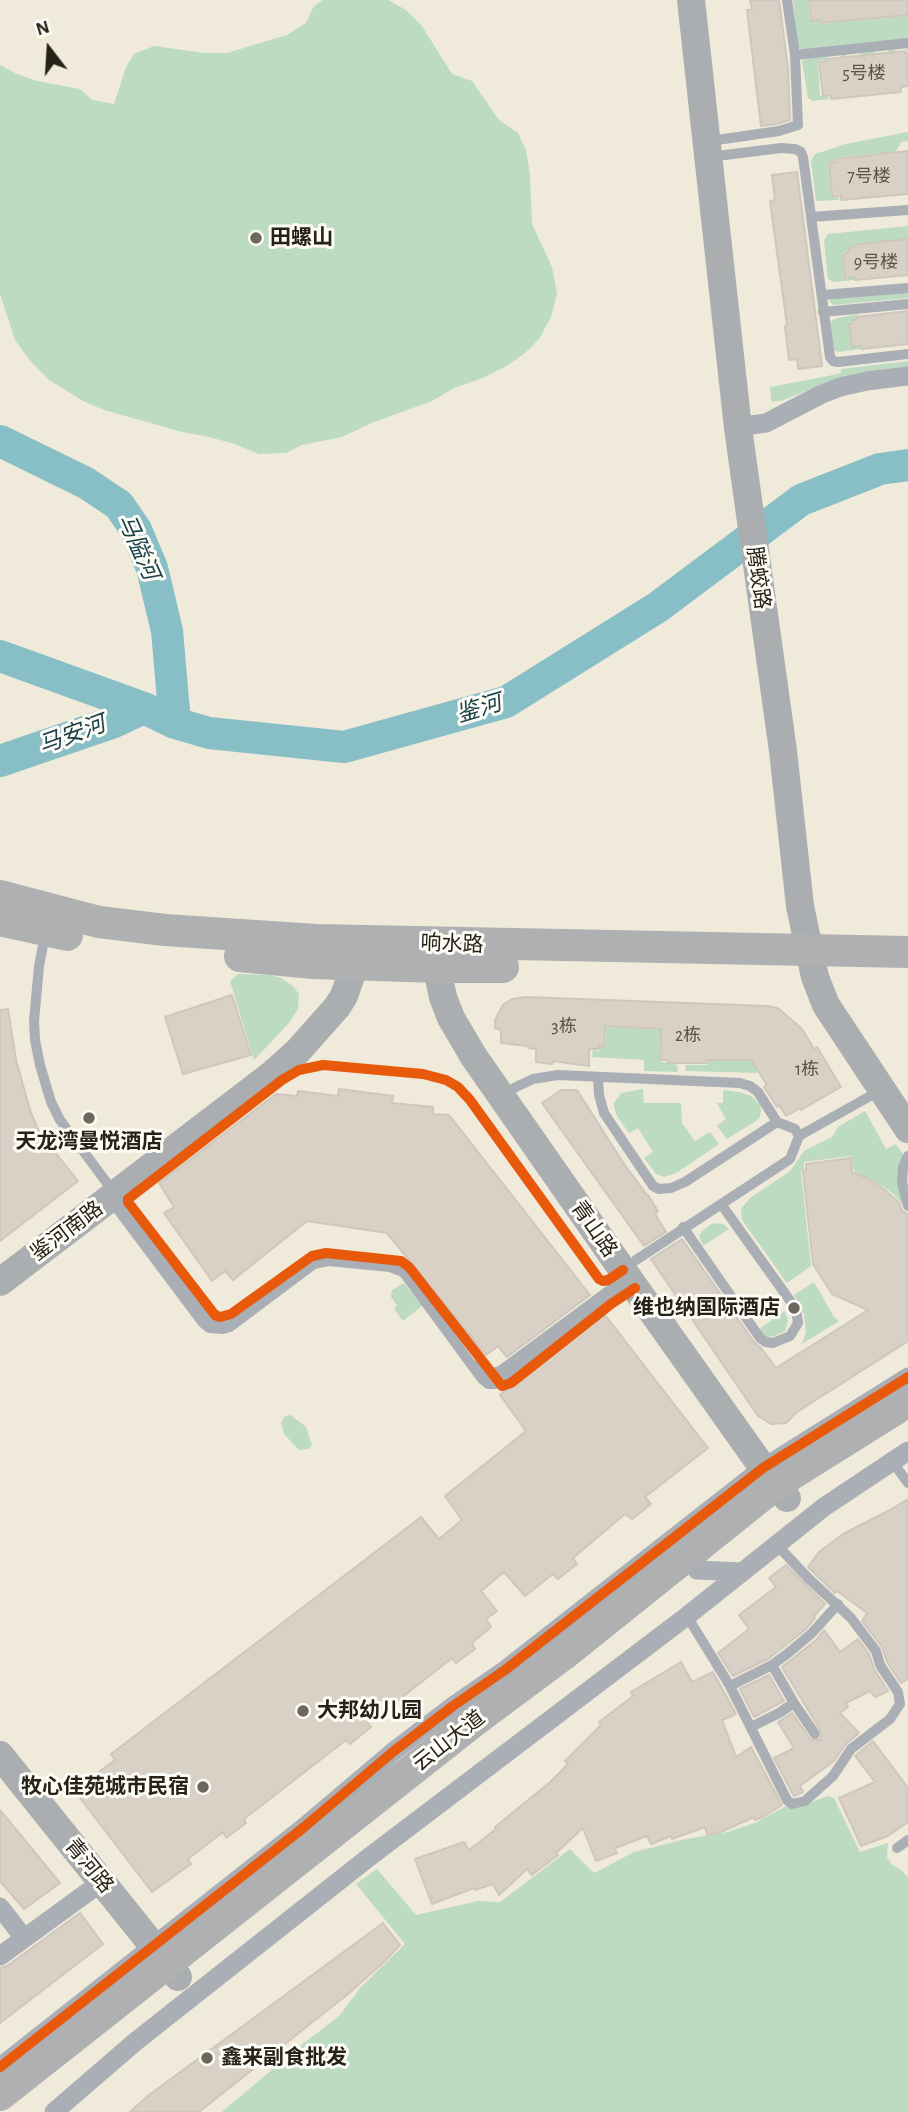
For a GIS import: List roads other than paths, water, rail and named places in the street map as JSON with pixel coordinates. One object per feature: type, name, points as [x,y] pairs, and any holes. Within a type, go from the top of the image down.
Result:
[{"type":"main road","name":"响水路","points":[[0,896],[99,922],[348,953]]},
{"type":"main road","name":"响水路","points":[[0,920],[139,947],[446,956],[818,959],[908,952]]},
{"type":"main road","name":"响水路","points":[[818,959],[908,970]]},
{"type":"main road","name":"云山大道","points":[[0,2095],[474,1721],[564,1654],[782,1479],[908,1401]]},
{"type":"main road","name":"云山大道","points":[[9,2112],[161,1966],[462,1756],[696,1570],[782,1479],[908,1421]]},
{"type":"street","name":"腾蛟路","points":[[691,0],[751,425],[748,460]]},
{"type":"street","name":"腾蛟路","points":[[700,0],[712,148],[748,460],[768,611],[814,906],[818,959],[826,1006],[908,1129]]},
{"type":"street","points":[[751,425],[766,423],[840,387],[908,376]]},
{"type":"street","name":"鉴河南路","points":[[0,1282],[268,1059],[326,997],[348,953]]},
{"type":"street","name":"青山路","points":[[446,956],[461,1007],[474,1030],[632,1274]]},
{"type":"street","name":"青山路","points":[[446,956],[443,997],[462,1037],[782,1479]]},
{"type":"street","name":"腾蛟路","points":[[818,959],[845,1010],[908,1104]]},
{"type":"street","name":"鉴河南路","points":[[0,1264],[111,1192]]},
{"type":"street","points":[[0,2067],[161,1966],[303,1828],[404,1744],[529,1652],[782,1479],[908,1377]]},
{"type":"street","points":[[54,2112],[116,2057],[258,1944],[832,1502],[900,1456]]},
{"type":"street","points":[[696,1570],[742,1572]]},
{"type":"street","points":[[529,1652],[564,1654]]},
{"type":"street","name":"青河路","points":[[0,1755],[161,1966]]},
{"type":"street","name":"青河路","points":[[0,1770],[92,1889],[161,1966]]},
{"type":"street","points":[[0,1956],[92,1889]]},
{"type":"street","points":[[0,1907],[24,1938]]},
{"type":"lane","points":[[712,148],[798,125],[795,55],[788,0]]},
{"type":"lane","points":[[795,55],[908,43]]},
{"type":"lane","points":[[712,148],[781,148],[801,152],[828,352],[833,360],[908,354]]},
{"type":"lane","points":[[811,217],[908,209]]},
{"type":"lane","points":[[822,295],[908,288]]},
{"type":"lane","points":[[823,312],[908,304]]},
{"type":"lane","points":[[46,931],[39,966],[34,1040],[51,1102],[60,1120],[202,1322],[209,1328],[230,1327],[314,1264],[328,1261],[390,1267],[403,1272],[488,1384],[503,1381],[632,1274],[683,1227],[790,1159],[799,1136],[881,1089]]},
{"type":"lane","points":[[514,1088],[533,1079],[558,1075],[740,1083],[758,1092],[776,1122],[795,1129],[799,1136]]},
{"type":"lane","points":[[598,1077],[604,1113],[653,1186],[659,1189],[671,1188],[685,1182],[776,1122]]},
{"type":"lane","points":[[908,1156],[903,1167],[902,1182],[908,1206]]},
{"type":"lane","points":[[683,1227],[760,1338],[773,1343],[790,1336],[798,1322],[796,1309],[721,1203]]},
{"type":"lane","points":[[900,1456],[908,1483]]},
{"type":"lane","points":[[687,1616],[730,1686],[787,1800],[792,1804],[805,1801],[833,1776],[852,1749],[882,1726],[900,1704],[898,1692],[880,1665],[879,1655],[838,1604],[808,1578],[777,1545]]},
{"type":"lane","points":[[730,1686],[772,1665],[800,1644],[838,1604]]},
{"type":"lane","points":[[772,1665],[815,1734]]},
{"type":"lane","points":[[751,1727],[794,1703]]},
{"type":"lane","points":[[897,1847],[908,1840]]},
{"type":"waterway","name":"马隘河","points":[[0,441],[86,483],[119,505],[136,530],[152,568],[167,631],[175,723]]},
{"type":"waterway","name":"鉴河","points":[[0,656],[144,708],[175,723],[209,733],[344,747],[506,702],[658,607],[801,500],[880,469],[908,465]]},
{"type":"waterway","name":"马安河","points":[[0,761],[114,722],[144,708]]},
{"type":"place","name":"田螺山","points":[[256,238]]},
{"type":"place","name":"天龙湾曼悦酒店","points":[[89,1118]]},
{"type":"place","name":"维也纳国际酒店","points":[[794,1308]]},
{"type":"place","name":"大邦幼儿园","points":[[303,1711]]},
{"type":"place","name":"牧心佳苑城市民宿","points":[[203,1787]]},
{"type":"place","name":"鑫来副食批发","points":[[207,2058]]}]
